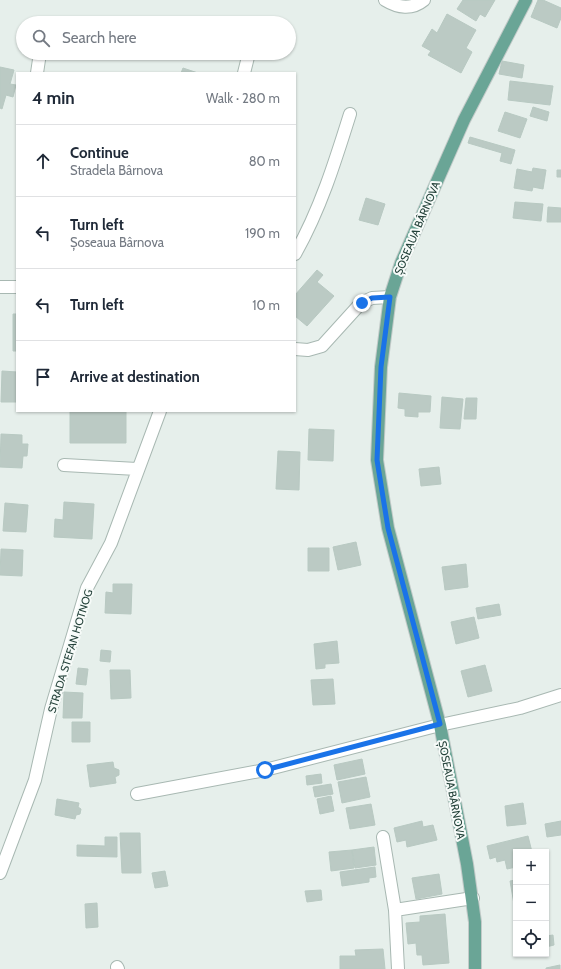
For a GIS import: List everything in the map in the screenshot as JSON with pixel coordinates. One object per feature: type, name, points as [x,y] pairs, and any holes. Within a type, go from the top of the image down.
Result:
[{"type":"main road","name":"ȘOSEAUA BÂRNOVA","points":[[475,969],[475,922],[473,898],[440,724],[388,528],[377,460],[381,367],[390,297],[401,263],[464,120],[526,0]]},
{"type":"street","points":[[385,0],[393,4],[409,8],[424,0]]},
{"type":"street","points":[[37,72],[39,60]]},
{"type":"street","points":[[244,72],[247,60]]},
{"type":"street","points":[[296,252],[310,228],[326,188],[350,114]]},
{"type":"street","points":[[0,287],[16,287]]},
{"type":"street","points":[[296,349],[308,350],[322,346],[362,303],[372,298],[390,297]]},
{"type":"street","name":"STRADA STEFAN HOTNOG","points":[[0,873],[35,780],[51,709],[88,588],[111,543],[137,469],[160,412]]},
{"type":"street","points":[[64,465],[137,469]]},
{"type":"street","points":[[137,794],[265,770],[440,724],[520,708],[561,695]]},
{"type":"street","points":[[383,837],[395,910],[398,969]]},
{"type":"street","points":[[395,910],[473,898]]},
{"type":"building","points":[[463,0],[495,0],[485,17],[480,14],[476,21],[457,9]]},
{"type":"building","points":[[538,0],[543,0],[561,8],[561,18],[557,28],[531,17]]},
{"type":"building","points":[[447,14],[476,30],[466,48],[472,52],[461,73],[428,55],[431,51],[422,46],[432,29],[437,33]]},
{"type":"building","points":[[502,61],[524,65],[522,78],[499,74]]},
{"type":"building","points":[[0,67],[14,70],[10,84],[16,85],[13,97],[6,95],[2,109],[0,108]]},
{"type":"building","points":[[183,68],[195,72],[181,72]]},
{"type":"building","points":[[510,81],[553,86],[550,105],[508,100]]},
{"type":"building","points":[[533,107],[549,112],[547,121],[530,116]]},
{"type":"building","points":[[505,112],[527,119],[520,138],[498,131]]},
{"type":"building","points":[[470,137],[515,150],[511,164],[500,161],[502,153],[468,143]]},
{"type":"building","points":[[533,168],[546,170],[543,189],[533,187],[532,191],[514,188],[517,169],[532,172]]},
{"type":"building","points":[[557,170],[561,170],[561,177],[557,177]]},
{"type":"building","points":[[366,198],[385,204],[378,225],[359,220]]},
{"type":"building","points":[[515,202],[543,204],[541,221],[513,218]]},
{"type":"building","points":[[548,207],[561,208],[561,222],[547,222]]},
{"type":"building","points":[[317,270],[323,275],[317,282],[334,296],[307,326],[296,317],[296,294]]},
{"type":"building","points":[[13,314],[16,314],[16,351],[13,351]]},
{"type":"building","points":[[2,371],[16,372],[16,402],[1,402]]},
{"type":"building","points":[[399,393],[431,396],[430,412],[418,412],[418,417],[405,416],[405,409],[398,408]]},
{"type":"building","points":[[442,397],[463,399],[460,429],[440,428]]},
{"type":"building","points":[[466,398],[477,398],[476,419],[464,419]]},
{"type":"building","points":[[70,412],[126,412],[126,443],[70,443]]},
{"type":"building","points":[[309,429],[334,430],[333,461],[308,460]]},
{"type":"building","points":[[1,434],[22,435],[22,444],[28,444],[27,456],[23,456],[22,468],[0,467]]},
{"type":"building","points":[[278,451],[300,452],[299,490],[276,489]]},
{"type":"building","points":[[439,467],[441,484],[421,486],[419,469]]},
{"type":"building","points":[[64,502],[94,504],[92,539],[54,537],[55,519],[63,520]]},
{"type":"building","points":[[5,503],[28,505],[26,532],[3,531]]},
{"type":"building","points":[[356,542],[361,565],[338,570],[333,547]]},
{"type":"building","points":[[308,548],[329,548],[329,571],[308,571]]},
{"type":"building","points":[[1,549],[23,550],[22,576],[0,575]]},
{"type":"building","points":[[466,564],[468,587],[445,590],[442,567]]},
{"type":"building","points":[[113,584],[132,584],[131,614],[105,613],[106,592],[113,593]]},
{"type":"building","points":[[499,604],[501,615],[478,619],[476,608]]},
{"type":"building","points":[[474,617],[479,638],[456,644],[451,622]]},
{"type":"building","points":[[337,641],[339,663],[325,664],[325,668],[316,669],[314,644]]},
{"type":"building","points":[[101,650],[111,651],[110,662],[100,661]]},
{"type":"building","points":[[485,665],[492,691],[468,697],[461,671]]},
{"type":"building","points":[[78,668],[88,669],[86,685],[76,684]]},
{"type":"building","points":[[110,670],[130,670],[131,698],[111,699]]},
{"type":"building","points":[[333,679],[335,704],[313,705],[311,680]]},
{"type":"building","points":[[64,692],[83,693],[82,718],[63,718]]},
{"type":"building","points":[[72,722],[90,722],[90,742],[72,742]]},
{"type":"building","points":[[362,759],[365,774],[337,780],[334,765]]},
{"type":"building","points":[[113,762],[114,768],[119,770],[119,775],[115,777],[116,783],[90,787],[87,765]]},
{"type":"building","points":[[321,774],[322,783],[307,785],[306,776]]},
{"type":"building","points":[[366,777],[370,797],[342,803],[338,782]]},
{"type":"building","points":[[331,784],[333,794],[315,797],[313,787]]},
{"type":"building","points":[[331,796],[334,811],[320,814],[317,799]]},
{"type":"building","points":[[57,799],[79,803],[78,807],[81,809],[80,814],[76,815],[75,819],[55,815]]},
{"type":"building","points":[[523,803],[526,824],[507,826],[505,806]]},
{"type":"building","points":[[371,804],[375,825],[350,829],[346,808]]},
{"type":"building","points":[[422,821],[423,827],[433,825],[437,840],[407,847],[406,840],[397,842],[394,828]]},
{"type":"building","points":[[561,821],[561,835],[547,837],[545,824]]},
{"type":"building","points":[[120,833],[140,833],[141,873],[122,873]]},
{"type":"building","points":[[528,836],[531,849],[513,849],[513,868],[507,869],[505,860],[497,862],[496,857],[490,859],[487,846]]},
{"type":"building","points":[[105,837],[117,837],[117,857],[77,856],[77,845],[105,846]]},
{"type":"building","points":[[374,847],[376,865],[355,868],[352,850]]},
{"type":"building","points":[[352,850],[354,868],[331,871],[329,852]]},
{"type":"building","points":[[375,867],[376,877],[369,878],[369,882],[342,886],[340,872]]},
{"type":"building","points":[[165,871],[168,886],[155,888],[152,873]]},
{"type":"building","points":[[439,874],[442,894],[416,899],[412,878]]},
{"type":"building","points":[[513,880],[513,898],[510,881]]},
{"type":"building","points":[[321,890],[322,900],[307,902],[305,891]]},
{"type":"building","points":[[97,903],[98,927],[86,928],[85,904]]},
{"type":"building","points":[[445,914],[449,963],[423,965],[422,955],[417,955],[416,943],[408,944],[406,923],[420,922],[420,916]]},
{"type":"building","points":[[553,935],[554,945],[549,946],[549,936]]},
{"type":"building","points":[[383,949],[385,969],[340,969],[340,956],[356,956],[355,950]]},
{"type":"building","points":[[560,965],[560,969],[546,969],[546,968]]},
{"type":"route","points":[[265,770],[440,724],[388,528],[377,460],[381,367],[390,297],[372,298],[362,303]]}]
